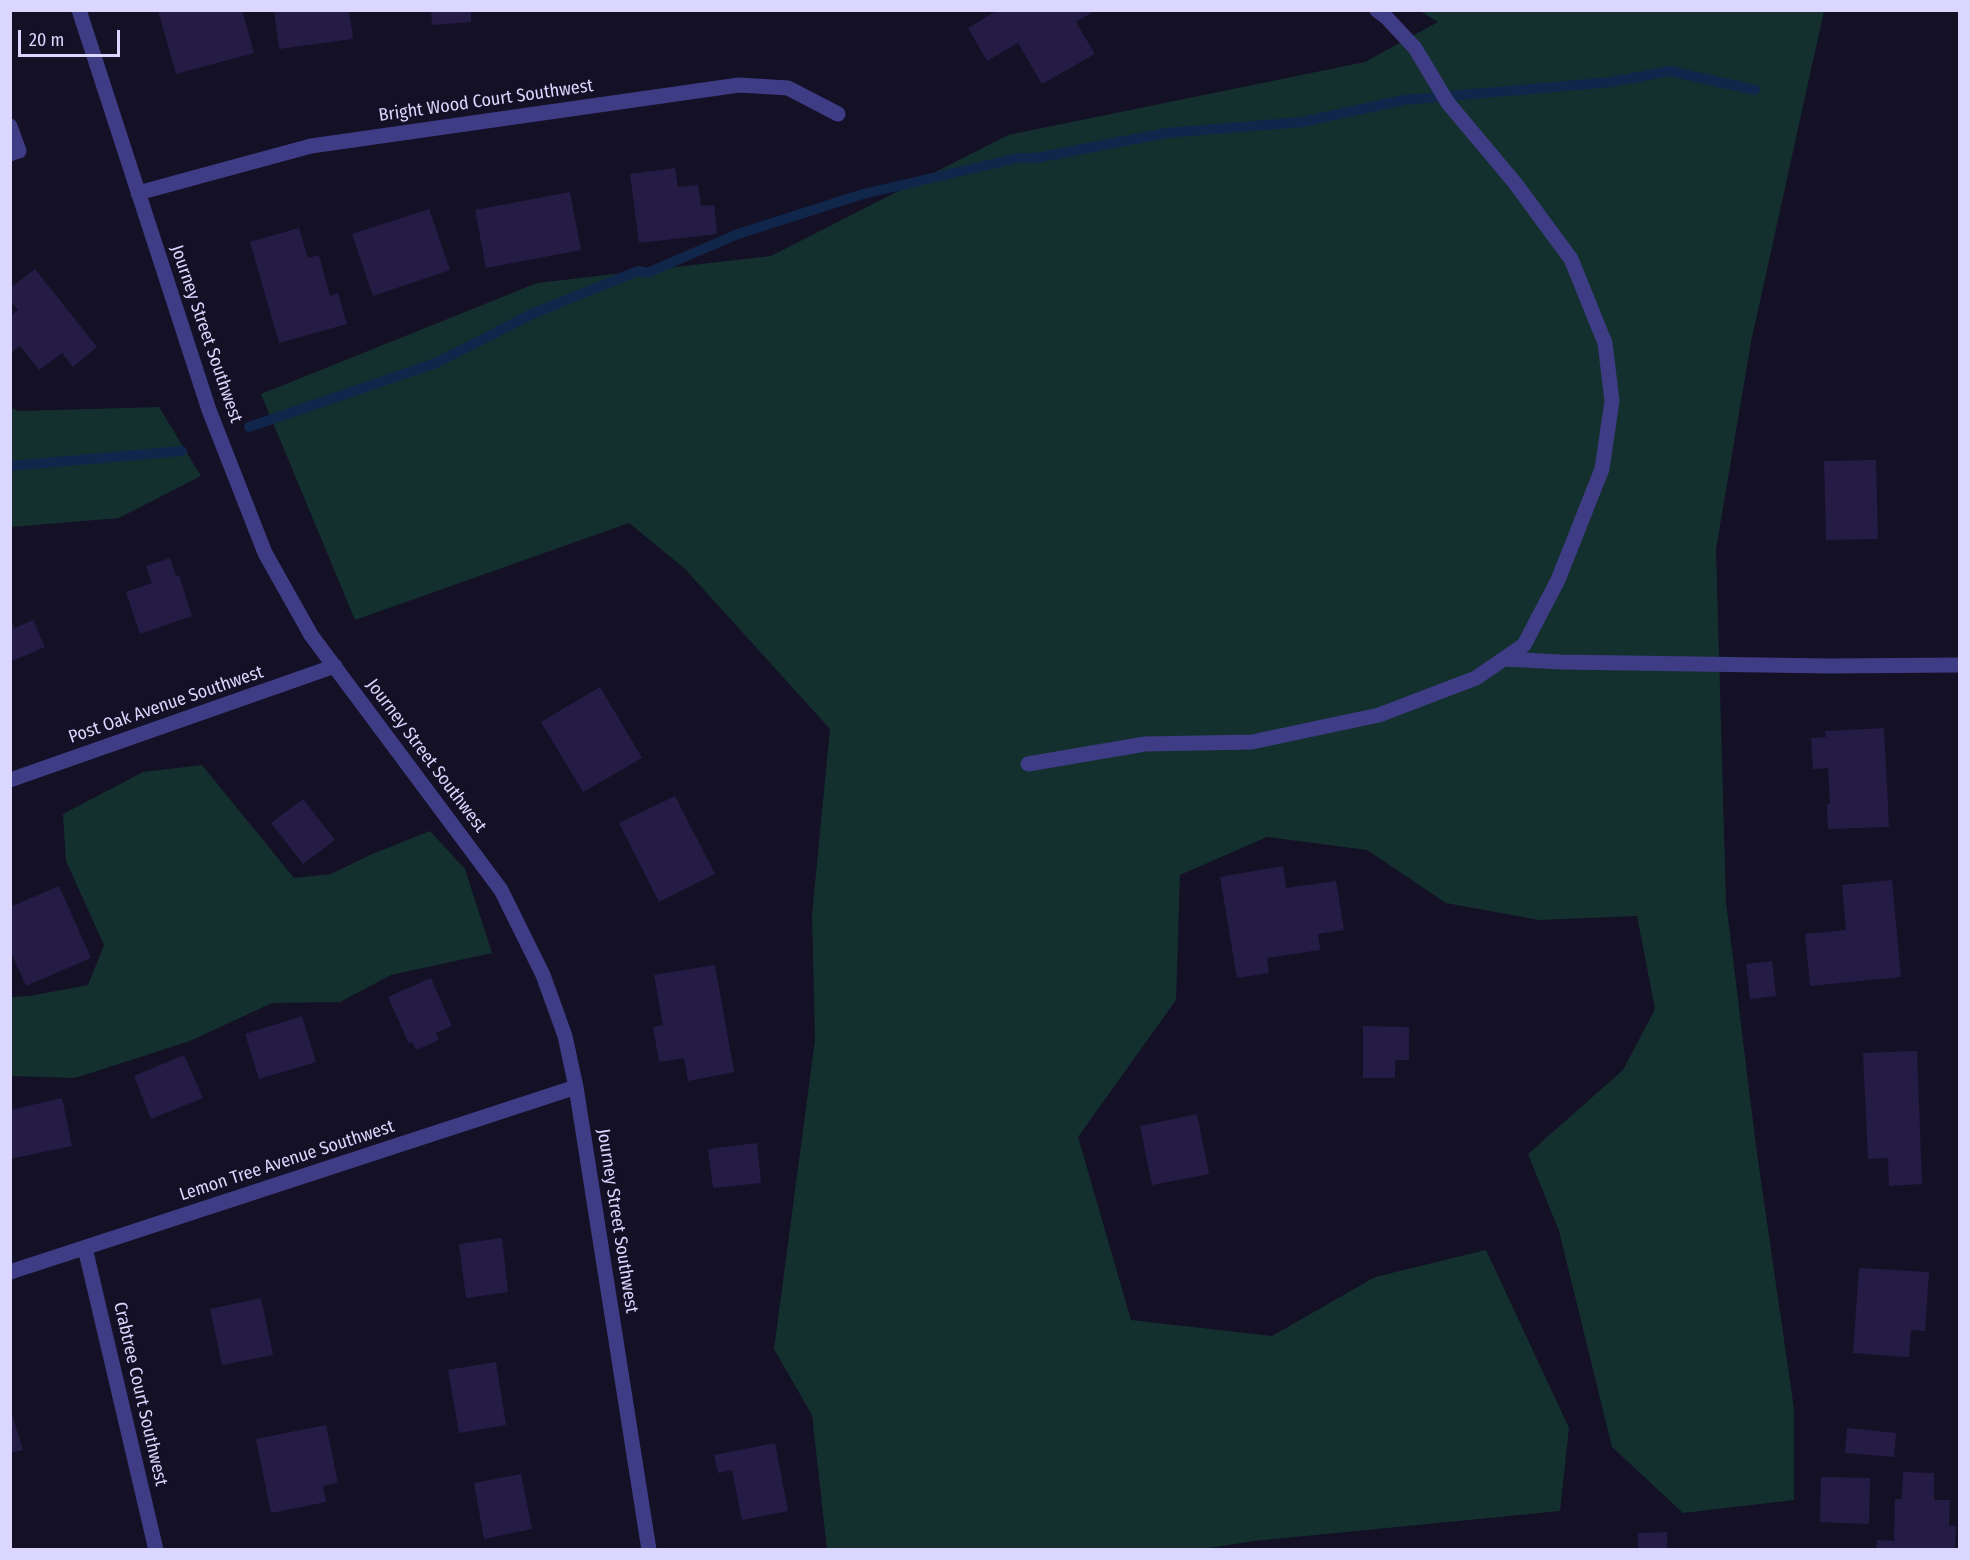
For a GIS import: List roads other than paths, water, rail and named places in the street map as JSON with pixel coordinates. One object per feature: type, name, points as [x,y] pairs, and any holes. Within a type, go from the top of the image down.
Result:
[{"type":"street","name":"Journey Street Southwest","points":[[79,10],[210,410],[265,553],[311,634],[501,890],[543,975],[565,1036],[576,1088],[649,1550]]},
{"type":"street","points":[[1028,764],[1145,744],[1252,742],[1379,715],[1476,678],[1524,645],[1558,580],[1602,469],[1612,401],[1605,343],[1571,259],[1515,183],[1448,103],[1415,48],[1377,10]]},
{"type":"street","name":"Bright Wood Court Southwest","points":[[138,193],[311,146],[739,85],[788,88],[838,114]]},
{"type":"street","points":[[10,126],[19,152],[10,153]]},
{"type":"street","points":[[1505,658],[1561,662],[1830,666],[1959,665]]},
{"type":"street","name":"Post Oak Avenue Southwest","points":[[10,780],[335,666]]},
{"type":"street","name":"Lemon Tree Avenue Southwest","points":[[10,1272],[576,1088]]},
{"type":"street","name":"Crabtree Court Southwest","points":[[86,1248],[156,1550]]},
{"type":"waterway","points":[[249,427],[436,363],[534,313],[638,271],[647,273],[738,234],[863,194],[1018,158],[1036,158],[1166,133],[1302,122],[1404,100],[1611,82],[1670,71],[1755,90]]},
{"type":"waterway","points":[[10,466],[182,451]]}]
